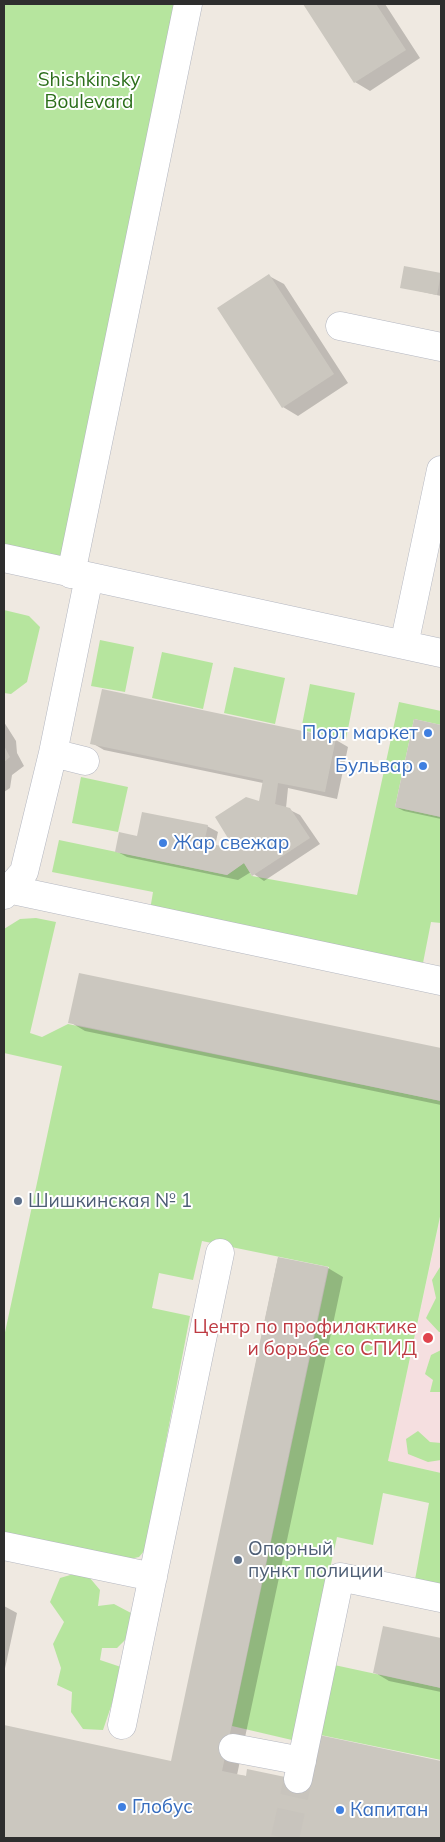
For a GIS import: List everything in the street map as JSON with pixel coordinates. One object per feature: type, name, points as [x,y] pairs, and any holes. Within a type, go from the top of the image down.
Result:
[{"type":"street","points":[[188,4],[80,576],[53,754],[10,881],[441,981]]},
{"type":"street","points":[[340,326],[441,347]]},
{"type":"street","points":[[404,645],[441,470]]},
{"type":"street","points":[[4,558],[441,653]]},
{"type":"street","points":[[53,754],[85,761]]},
{"type":"street","points":[[122,1725],[220,1254]]},
{"type":"street","points":[[4,1546],[153,1577]]},
{"type":"street","points":[[233,1748],[300,1770],[340,1577],[441,1598]]},
{"type":"shaded area","name":"Центр по профилактике и борьбе со СПИД","points":[[441,1214],[441,1473],[388,1461]]},
{"type":"green space","name":"Shishkinsky Boulevard","points":[[4,4],[193,4],[78,567],[4,552]]},
{"type":"green space","points":[[4,610],[29,616],[40,627],[27,682],[11,694],[4,693]]},
{"type":"green space","points":[[100,640],[134,647],[125,692],[91,686]]},
{"type":"green space","points":[[162,652],[213,663],[203,709],[152,698]]},
{"type":"green space","points":[[234,667],[285,678],[275,724],[224,713]]},
{"type":"green space","points":[[310,684],[355,693],[346,739],[301,730]]},
{"type":"green space","points":[[399,702],[441,711],[441,725],[414,719],[395,807],[441,817],[441,923],[431,922],[423,963],[150,910],[153,892],[52,872],[59,840],[227,875],[244,863],[252,876],[357,895]]},
{"type":"green space","points":[[81,777],[128,787],[118,832],[72,823]]},
{"type":"green space","points":[[36,918],[56,922],[30,1033],[42,1037],[68,1024],[441,1101],[441,1212],[388,1461],[441,1473],[441,1591],[414,1585],[429,1503],[383,1493],[373,1545],[337,1537],[292,1740],[232,1726],[329,1267],[202,1241],[193,1280],[159,1273],[152,1308],[190,1316],[145,1550],[139,1557],[129,1559],[4,1533],[4,1337],[62,1066],[4,1053],[4,929],[20,919]]},
{"type":"green space","points":[[441,1240],[441,1332],[439,1332],[426,1318],[436,1298],[432,1280],[440,1267]]},
{"type":"green space","points":[[441,1350],[441,1392],[430,1392],[433,1380],[425,1374],[431,1355]]},
{"type":"green space","points":[[418,1431],[430,1442],[441,1443],[441,1460],[428,1462],[408,1454],[406,1439]]},
{"type":"green space","points":[[84,1571],[100,1590],[98,1606],[114,1604],[131,1613],[131,1634],[117,1648],[102,1648],[100,1660],[124,1668],[103,1730],[83,1729],[71,1712],[72,1692],[57,1685],[61,1668],[53,1644],[64,1622],[50,1602],[60,1578]]},
{"type":"green space","points":[[325,1663],[441,1688],[441,1760],[311,1733]]},
{"type":"building","points":[[303,4],[376,4],[406,50],[354,83]]},
{"type":"building","points":[[404,266],[441,273],[437,295],[400,288]]},
{"type":"building","points":[[269,274],[334,374],[282,408],[217,308]]},
{"type":"building","points":[[102,689],[336,738],[325,792],[278,783],[275,804],[290,808],[310,838],[252,876],[244,863],[227,875],[115,852],[119,832],[137,836],[142,812],[208,825],[204,843],[234,848],[215,817],[246,797],[259,801],[263,780],[90,744]]},
{"type":"building","name":"Бульвар","points":[[414,719],[441,725],[441,817],[395,807]]},
{"type":"building","points":[[4,746],[10,757],[4,762]]},
{"type":"building","points":[[79,973],[441,1048],[441,1101],[68,1023]]},
{"type":"building","points":[[278,1257],[328,1267],[222,1771],[246,1776],[247,1769],[309,1782],[319,1735],[441,1761],[441,1838],[4,1838],[4,1725],[171,1761]]},
{"type":"building","points":[[383,1626],[441,1638],[441,1688],[373,1673]]},
{"type":"tunnel","points":[[285,1838],[298,1779]]},
{"type":"place","name":"Порт маркет","points":[[428,733]]},
{"type":"place","name":"Бульвар","points":[[423,766]]},
{"type":"place","name":"Жар свежар","points":[[163,843]]},
{"type":"place","name":"Шишкинская № 1","points":[[18,1201]]},
{"type":"place","name":"Центр по профилактике и борьбе со СПИД","points":[[428,1338]]},
{"type":"place","name":"Опорный пункт полиции","points":[[238,1560]]},
{"type":"place","name":"Глобус","points":[[122,1807]]},
{"type":"place","name":"Капитан","points":[[340,1810]]}]
